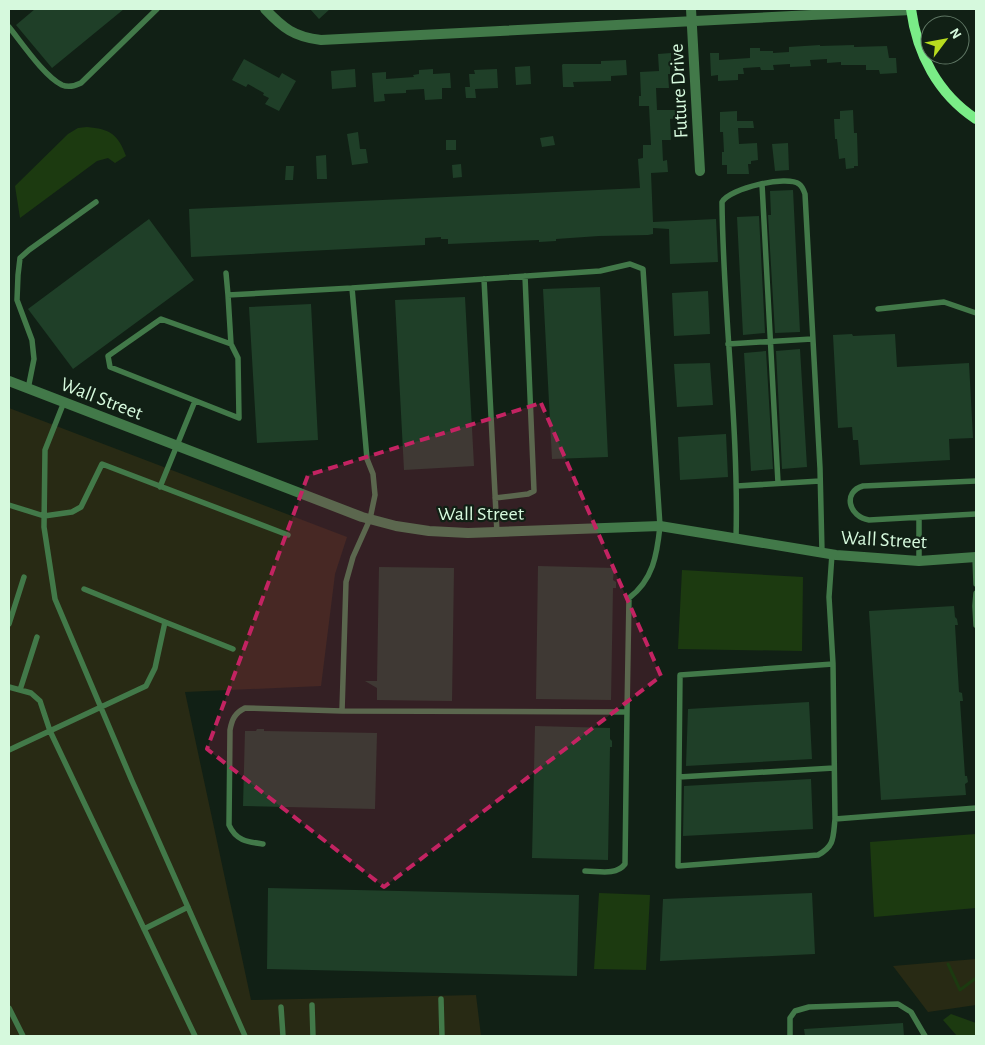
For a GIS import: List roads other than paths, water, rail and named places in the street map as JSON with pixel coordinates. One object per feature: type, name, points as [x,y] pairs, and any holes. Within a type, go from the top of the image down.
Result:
[{"type":"street","points":[[265,9],[280,24],[295,35],[321,40],[911,9],[919,44],[935,78],[957,104],[976,119]]},
{"type":"street","name":"Future Drive","points":[[691,9],[700,171]]},
{"type":"street","name":"Wall Street","points":[[9,381],[370,519],[396,526],[429,531],[497,533],[660,526],[827,553],[919,560],[976,557]]},
{"type":"lane","points":[[9,26],[46,72],[62,85],[74,86],[81,83],[157,9]]},
{"type":"lane","points":[[736,539],[737,486],[722,202],[725,197],[732,193],[762,184],[793,182],[799,184],[805,194],[820,481],[834,664],[833,841],[827,850],[818,854],[678,866],[680,675],[834,664]]},
{"type":"lane","points":[[762,184],[778,483]]},
{"type":"lane","points":[[28,388],[34,359],[32,340],[17,300],[20,258],[96,202]]},
{"type":"lane","points":[[228,295],[600,271],[630,264],[643,269],[660,526],[657,554],[646,580],[640,590],[629,598],[625,864],[621,870],[616,872],[585,871]]},
{"type":"lane","points":[[226,273],[231,344],[238,358],[239,418],[110,367],[108,356],[161,319],[231,344]]},
{"type":"lane","points":[[495,498],[528,494],[534,491],[525,276]]},
{"type":"lane","points":[[484,279],[497,533]]},
{"type":"lane","points":[[342,711],[346,582],[353,557],[370,519],[375,495],[373,474],[367,459],[352,288]]},
{"type":"lane","points":[[878,309],[944,302],[976,312]]},
{"type":"lane","points":[[728,344],[812,339]]},
{"type":"lane","points":[[160,486],[195,401]]},
{"type":"lane","points":[[64,402],[45,450],[44,527],[55,599],[245,1036]]},
{"type":"lane","points":[[9,505],[44,516],[72,512],[81,507],[102,464],[288,535]]},
{"type":"lane","points":[[976,480],[863,486],[855,489],[853,492],[852,507],[854,512],[862,519],[976,514]]},
{"type":"lane","points":[[737,486],[820,481]]},
{"type":"lane","points":[[919,518],[919,560]]},
{"type":"lane","points":[[976,557],[976,584]]},
{"type":"lane","points":[[9,624],[24,577]]},
{"type":"lane","points":[[84,589],[233,649]]},
{"type":"lane","points":[[976,593],[976,625]]},
{"type":"lane","points":[[9,750],[146,686],[155,668],[165,622]]},
{"type":"lane","points":[[20,690],[37,637]]},
{"type":"lane","points":[[9,687],[31,692],[40,701],[50,731],[195,1036]]},
{"type":"lane","points":[[263,844],[239,839],[235,836],[230,825],[230,730],[234,716],[246,708],[342,711],[627,712]]},
{"type":"lane","points":[[679,776],[834,768]]},
{"type":"lane","points":[[834,819],[976,808]]},
{"type":"lane","points":[[144,929],[188,907]]},
{"type":"lane","points":[[441,999],[442,1036]]},
{"type":"lane","points":[[790,1036],[790,1018],[795,1011],[809,1007],[898,1004],[910,1012],[925,1036]]},
{"type":"lane","points":[[312,1006],[313,1036]]},
{"type":"lane","points":[[280,1007],[283,1036]]},
{"type":"lane","points":[[9,1008],[23,1036]]},
{"type":"waterway","points":[[948,964],[960,990],[976,978]]}]
